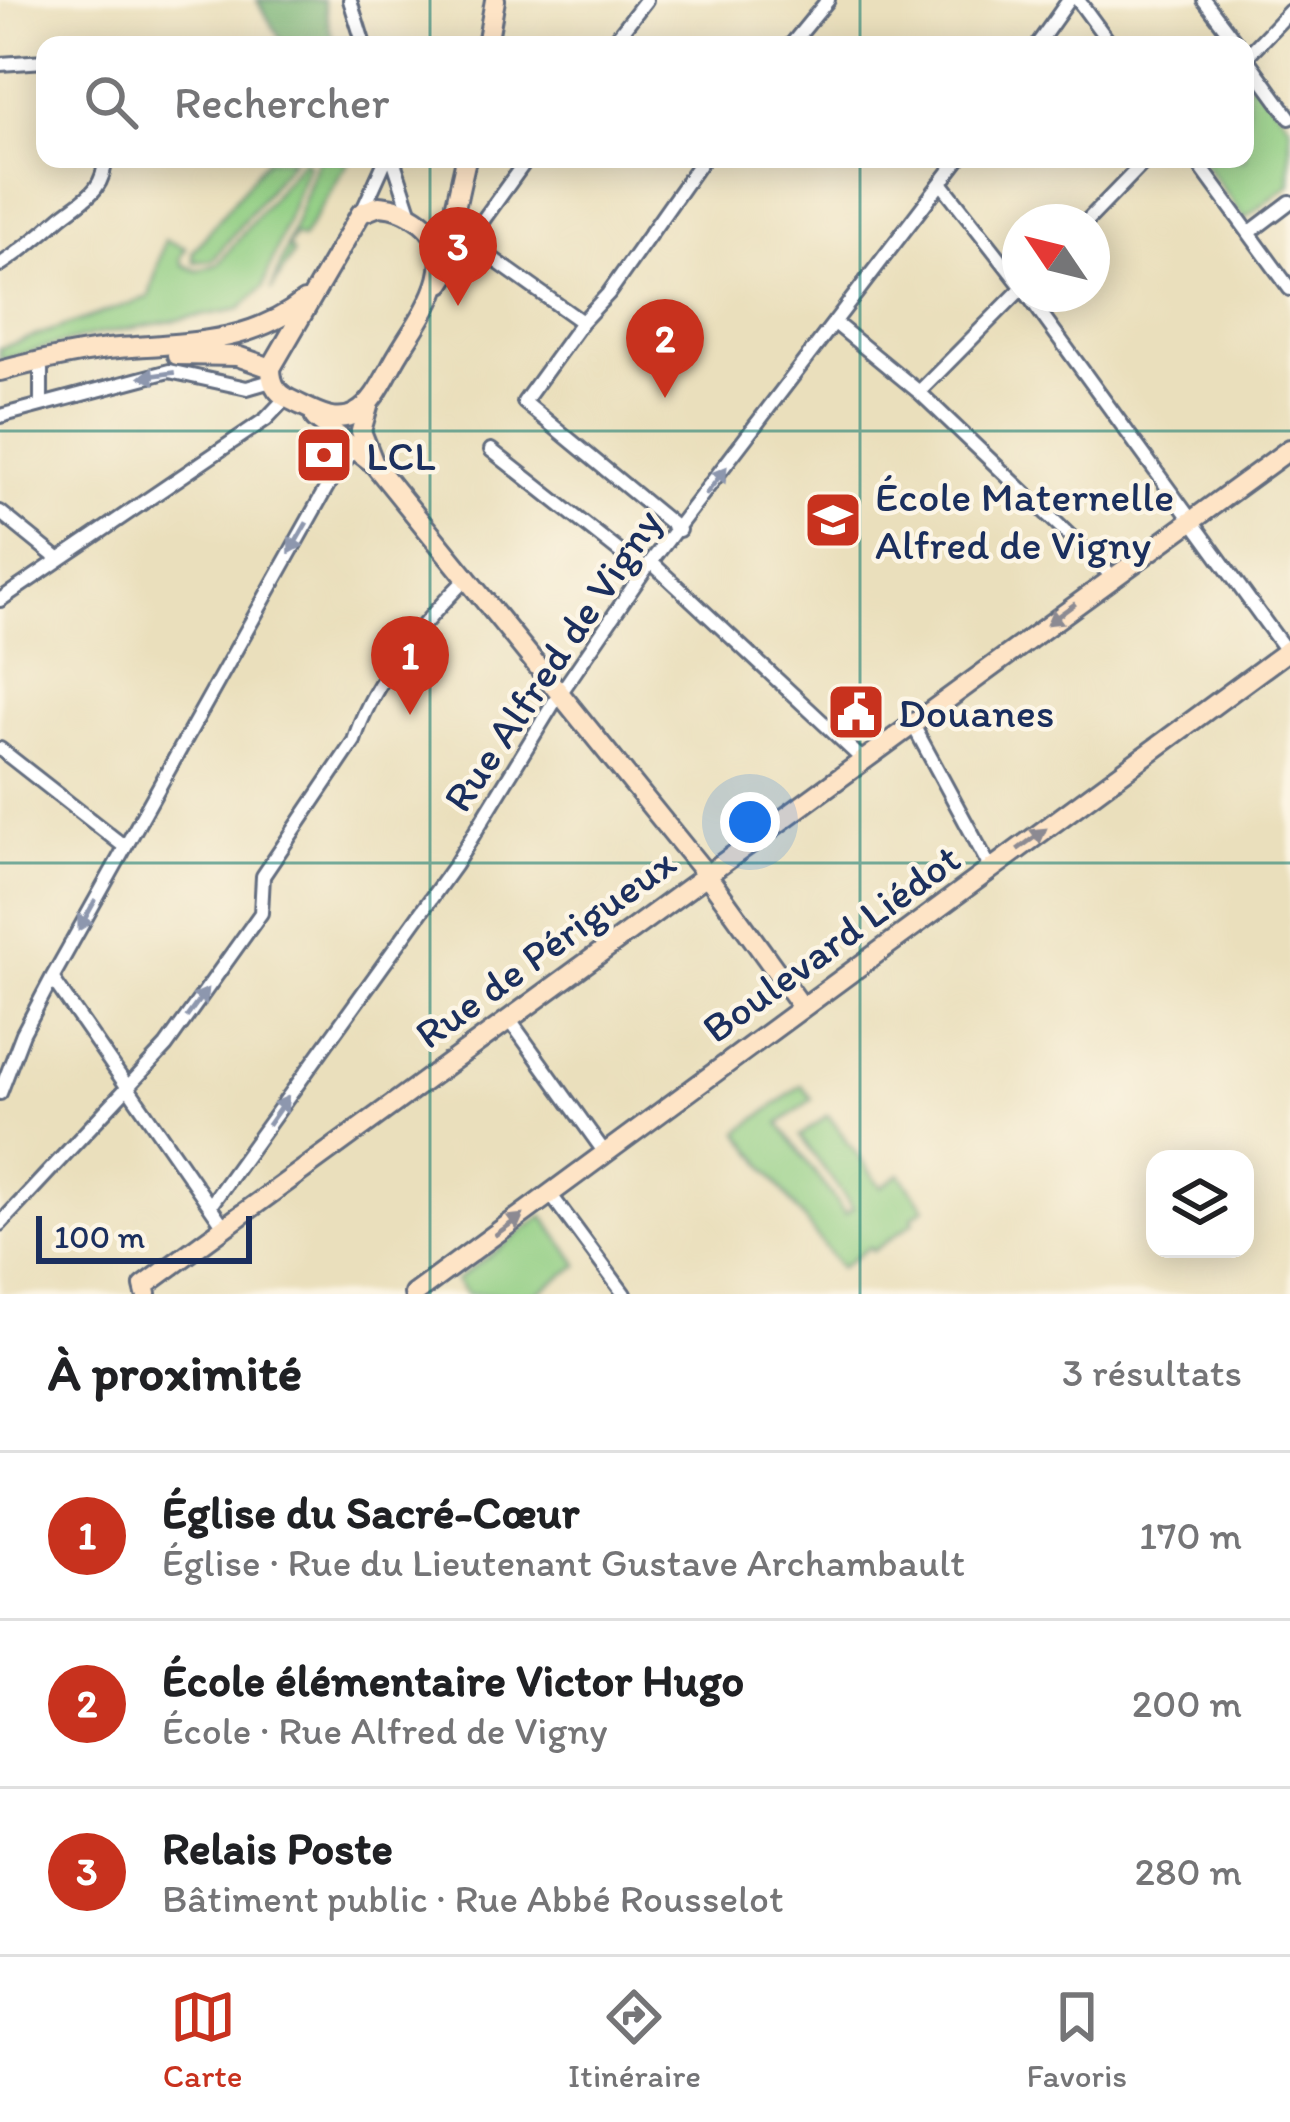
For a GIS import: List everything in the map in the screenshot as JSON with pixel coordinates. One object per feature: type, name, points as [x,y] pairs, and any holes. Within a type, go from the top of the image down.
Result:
[{"type":"main road","points":[[489,36],[495,0]]},
{"type":"main road","points":[[451,226],[464,168]]},
{"type":"main road","points":[[271,375],[361,213],[386,206],[420,222],[451,226],[468,241],[369,403],[358,444]]},
{"type":"main road","points":[[420,222],[441,254],[433,298]]},
{"type":"main road","points":[[0,375],[88,352],[245,333],[278,319],[313,294]]},
{"type":"main road","points":[[0,375],[121,358],[208,353],[237,356],[271,375],[286,398],[358,444],[706,874],[802,1007]]},
{"type":"main road","points":[[286,398],[334,418],[352,416],[369,403]]},
{"type":"main road","name":"Rue de Périgueux","points":[[141,1291],[1290,449]]},
{"type":"main road","name":"Boulevard Liédot","points":[[414,1294],[1288,650]]},
{"type":"street","points":[[350,0],[361,36]]},
{"type":"street","points":[[359,0],[362,36]]},
{"type":"street","points":[[618,36],[646,0]]},
{"type":"street","points":[[798,36],[828,0]]},
{"type":"street","points":[[1044,36],[1073,0],[1103,36]]},
{"type":"street","points":[[1204,0],[1231,36]]},
{"type":"street","points":[[1254,48],[1290,11]]},
{"type":"street","points":[[0,64],[36,62]]},
{"type":"street","points":[[1254,69],[1290,118]]},
{"type":"street","points":[[0,265],[38,241],[88,199],[101,182],[103,168]]},
{"type":"street","points":[[361,213],[385,168]]},
{"type":"street","points":[[394,168],[420,222]]},
{"type":"street","points":[[521,168],[468,241],[582,322]]},
{"type":"street","points":[[679,530],[524,402],[697,168]]},
{"type":"street","name":"Rue Alfred de Vigny","points":[[210,1206],[455,865],[561,694],[648,567],[953,168]]},
{"type":"street","points":[[1104,204],[1139,168]]},
{"type":"street","points":[[1202,168],[1290,290]]},
{"type":"street","points":[[942,184],[1002,263]]},
{"type":"street","points":[[1249,233],[1290,202]]},
{"type":"street","points":[[919,392],[1002,309]]},
{"type":"street","points":[[1039,312],[1288,650]]},
{"type":"street","points":[[835,323],[919,392],[1113,577]]},
{"type":"street","points":[[41,370],[41,405]]},
{"type":"street","points":[[0,416],[169,371],[248,388],[271,375]]},
{"type":"street","points":[[0,600],[275,413],[286,398]]},
{"type":"street","points":[[0,1093],[23,1033],[52,978],[311,515],[358,444]]},
{"type":"street","points":[[491,450],[648,567],[862,759]]},
{"type":"street","points":[[0,512],[58,559]]},
{"type":"street","points":[[0,1224],[166,1046],[261,914],[263,876],[354,741],[361,719],[414,633],[466,579]]},
{"type":"street","points":[[912,722],[991,869]]},
{"type":"street","points":[[0,749],[125,848]]},
{"type":"street","points":[[52,978],[225,1228]]},
{"type":"street","points":[[509,1019],[605,1154]]},
{"type":"street","points":[[551,1195],[624,1294]]},
{"type":"green space","points":[[257,0],[323,0],[332,36],[279,36]]},
{"type":"green space","points":[[1254,84],[1260,84],[1290,126],[1290,184],[1245,219],[1208,168],[1254,168]]},
{"type":"green space","points":[[260,168],[286,168],[213,260],[194,262],[193,252]]},
{"type":"green space","points":[[296,168],[307,168],[263,287],[240,309],[93,335],[0,360],[0,348],[149,297],[165,240],[186,248],[180,258],[183,265],[198,271],[218,264]]},
{"type":"green space","points":[[315,168],[345,168],[302,239],[295,235],[288,246],[293,254],[271,291]]},
{"type":"green space","points":[[802,1085],[812,1099],[779,1124],[845,1214],[853,1208],[800,1136],[828,1115],[881,1187],[900,1174],[925,1208],[912,1217],[914,1222],[873,1251],[869,1247],[840,1268],[739,1132]]},
{"type":"green space","points":[[543,1216],[579,1265],[534,1294],[467,1294],[456,1280]]},
{"type":"place","name":"Relais Poste","points":[[458,306]]},
{"type":"place","name":"École élémentaire Victor Hugo","points":[[665,398]]},
{"type":"place","name":"LCL","points":[[324,455]]},
{"type":"place","name":"École Maternelle Alfred de Vigny","points":[[833,520]]},
{"type":"place","name":"Douanes","points":[[856,712]]},
{"type":"place","name":"Église du Sacré-Cœur","points":[[410,715]]}]
